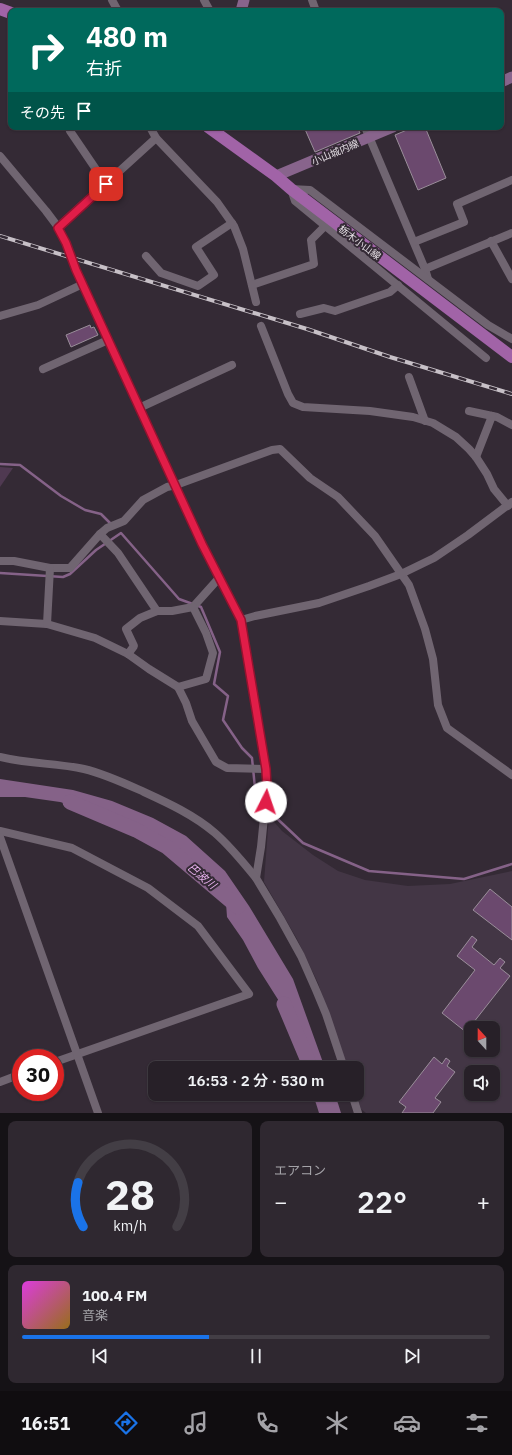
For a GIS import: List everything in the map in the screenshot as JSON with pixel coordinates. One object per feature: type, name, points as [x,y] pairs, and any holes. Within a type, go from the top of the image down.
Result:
[{"type":"main road","name":"栃木小山線","points":[[212,130],[276,176],[512,357]]},
{"type":"main road","name":"小山城内線","points":[[276,176],[367,132],[377,130]]},
{"type":"street","points":[[152,130],[156,138],[217,202],[232,223],[243,249],[256,302]]},
{"type":"street","points":[[70,131],[106,184]]},
{"type":"street","points":[[367,132],[428,278]]},
{"type":"street","points":[[58,228],[156,138]]},
{"type":"street","points":[[0,156],[46,211],[66,243],[76,270],[139,408],[219,578],[241,620],[266,769],[267,787],[261,847],[256,878]]},
{"type":"street","points":[[414,242],[464,222],[457,204],[512,180]]},
{"type":"street","points":[[486,358],[296,201],[291,189],[310,190],[488,324],[512,339]]},
{"type":"street","points":[[146,256],[161,273],[198,286],[214,276],[196,247],[232,223]]},
{"type":"street","points":[[252,285],[314,264],[311,240],[325,226]]},
{"type":"street","points":[[425,269],[512,233]]},
{"type":"street","points":[[491,241],[512,279]]},
{"type":"street","points":[[0,316],[38,304],[83,284]]},
{"type":"street","points":[[300,314],[324,308],[335,311],[390,292],[398,285]]},
{"type":"street","points":[[241,620],[319,603],[401,574],[434,558],[510,504],[494,489],[476,457],[456,437],[433,424],[413,417],[370,411],[303,407],[293,403],[261,326]]},
{"type":"street","points":[[43,369],[108,340]]},
{"type":"street","points":[[139,408],[232,365]]},
{"type":"street","points":[[409,377],[425,421]]},
{"type":"street","points":[[469,411],[492,416],[512,425]]},
{"type":"street","points":[[476,457],[492,416]]},
{"type":"street","points":[[0,561],[14,561],[50,568],[70,568],[100,534],[107,528],[124,521],[143,500],[167,487],[272,450],[280,449],[310,478],[338,497],[375,536],[409,585],[426,629],[433,659],[438,705],[447,728],[512,775]]},
{"type":"street","points":[[100,534],[118,553],[157,611]]},
{"type":"street","points":[[47,624],[50,568]]},
{"type":"street","points":[[128,654],[134,646],[126,629],[140,618],[157,611],[172,611],[193,607],[219,578]]},
{"type":"street","points":[[178,687],[206,678],[213,653],[206,633],[193,607]]},
{"type":"street","points":[[0,622],[47,624],[95,638],[128,654],[178,687],[186,703],[192,722],[216,762],[226,768],[266,769]]},
{"type":"street","points":[[0,757],[83,769],[109,776],[169,804],[192,817],[214,833],[236,854],[256,878],[287,931],[316,990],[326,1014],[342,1061]]},
{"type":"street","points":[[0,831],[72,848],[148,888],[198,926],[249,994],[64,1059]]},
{"type":"street","points":[[0,837],[98,1113]]},
{"type":"street","points":[[0,1082],[12,1077]]},
{"type":"street","points":[[354,1101],[358,1113]]},
{"type":"shaded area","points":[[0,467],[13,468],[0,487]]},
{"type":"shaded area","points":[[0,779],[73,790],[112,801],[153,818],[186,836],[225,871],[249,906],[293,979],[322,1061],[305,1061],[300,1039],[284,1009],[258,968],[243,940],[227,917],[226,903],[219,884],[200,866],[170,842],[144,827],[109,815],[60,802],[25,797],[0,797]]},
{"type":"shaded area","points":[[269,816],[282,831],[313,855],[338,871],[365,880],[408,886],[450,884],[512,871],[512,1113],[366,1113],[361,1109],[358,1101],[364,1101],[364,1061],[345,1061],[318,983],[297,939],[264,882]]},
{"type":"shaded area","points":[[315,1101],[337,1101],[341,1113],[319,1113]]},
{"type":"building","points":[[305,130],[358,130],[360,133],[315,152]]},
{"type":"building","points":[[407,130],[426,130],[446,178],[418,190],[395,135]]},
{"type":"building","points":[[90,325],[91,328],[94,327],[98,335],[71,347],[66,335]]},
{"type":"building","points":[[490,889],[512,907],[512,940],[473,910]]},
{"type":"building","points":[[472,936],[477,940],[472,947],[494,965],[500,958],[505,962],[500,968],[510,976],[475,1021],[464,1021],[464,1030],[442,1013],[475,970],[457,956]]},
{"type":"building","points":[[434,1057],[442,1064],[446,1058],[450,1061],[447,1066],[455,1072],[435,1098],[441,1102],[433,1113],[402,1113],[406,1107],[399,1102]]},
{"type":"waterway","points":[[0,464],[20,465],[61,496],[85,510],[101,514],[111,524]]},
{"type":"waterway","points":[[0,573],[63,577],[70,574],[96,550],[121,533],[179,599],[201,607],[220,652],[214,684],[228,696],[223,720],[242,748],[252,758],[256,798],[264,805]]},
{"type":"waterway","name":"巴波川","points":[[70,802],[136,830],[167,847],[238,907]]},
{"type":"waterway","points":[[267,809],[303,843],[369,871],[464,879],[512,864]]},
{"type":"waterway","name":"巴波川","points":[[284,1004],[308,1061]]},
{"type":"railway","points":[[0,236],[307,329],[390,357],[512,394]]},
{"type":"route","points":[[106,184],[58,228],[202,544],[241,620],[266,769],[266,802]]}]
